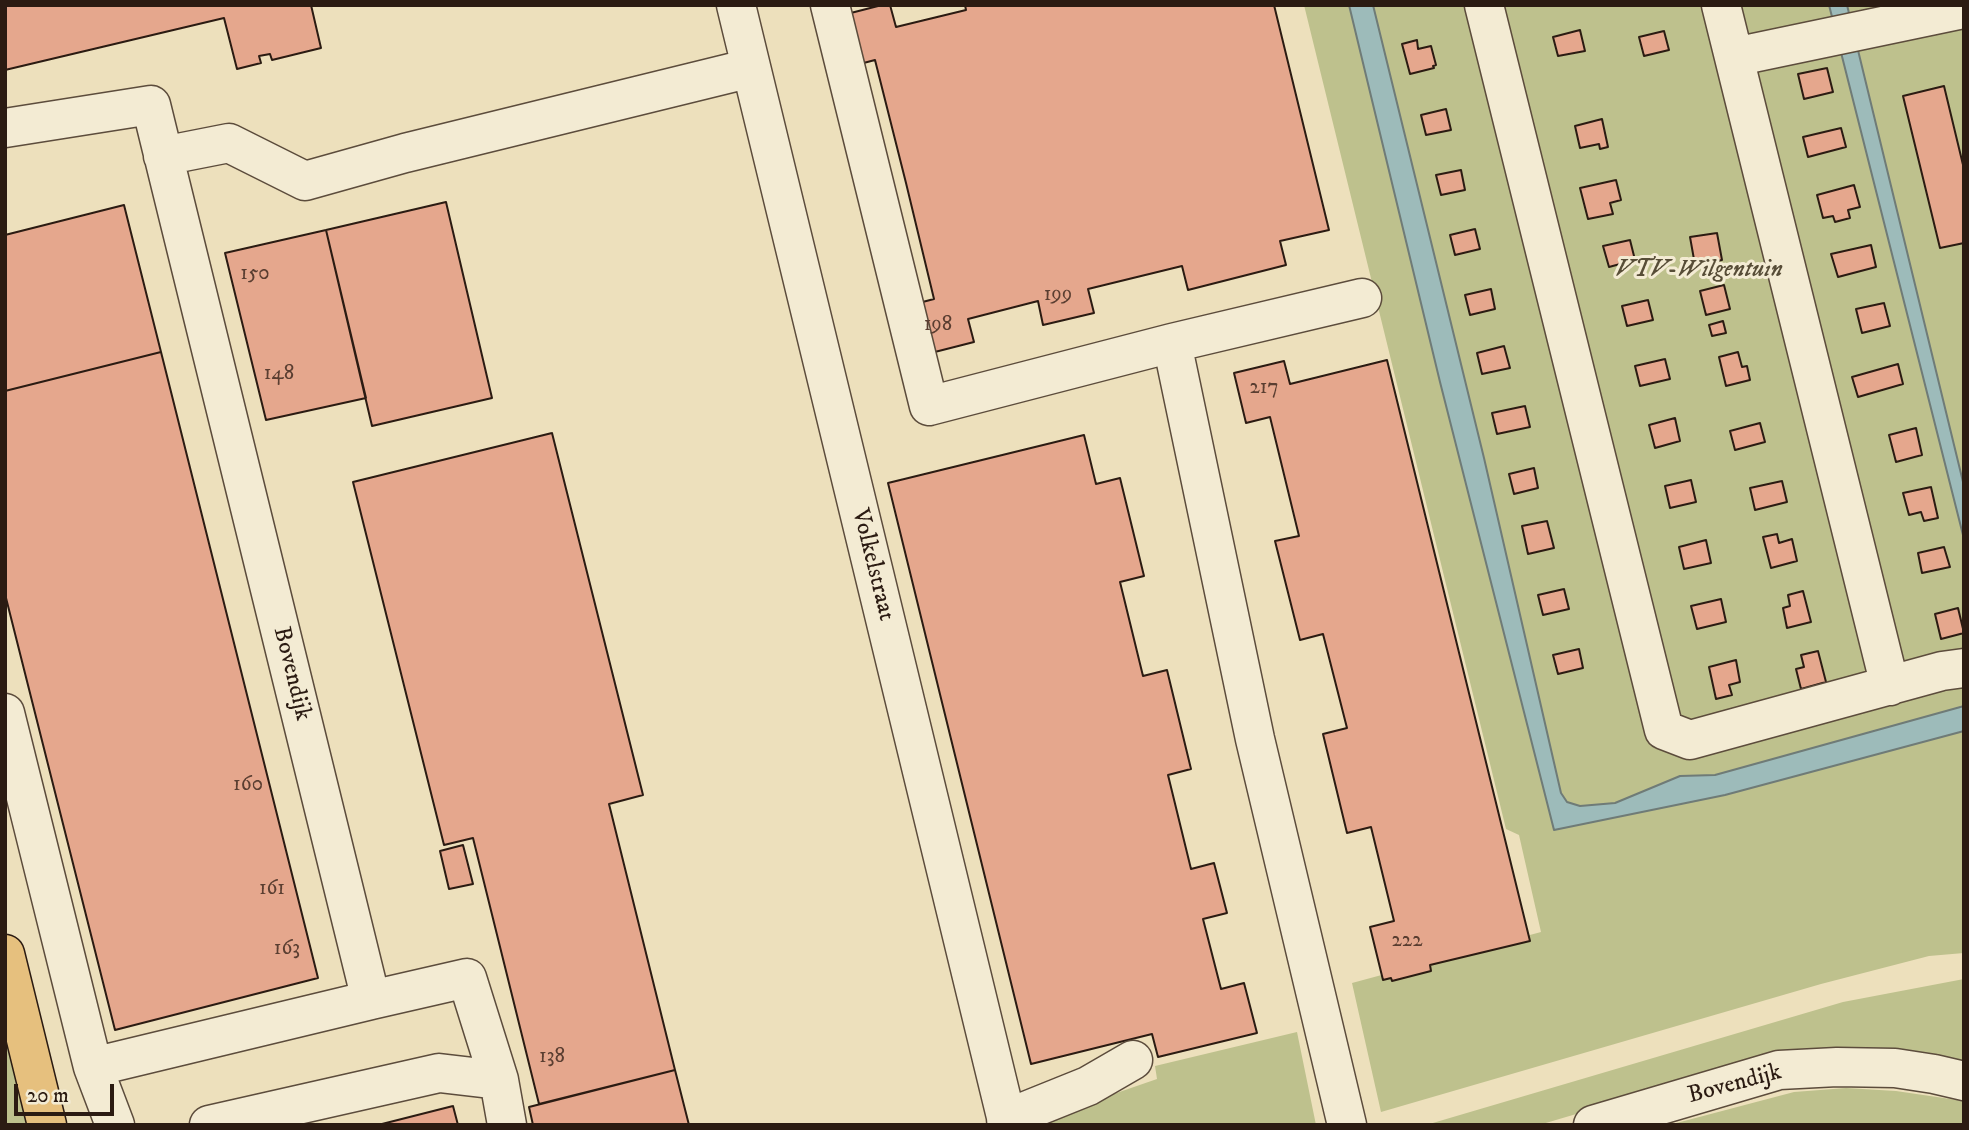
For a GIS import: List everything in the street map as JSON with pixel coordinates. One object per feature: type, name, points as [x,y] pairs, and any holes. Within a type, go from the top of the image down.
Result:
[{"type":"main road","points":[[5,954],[47,1125]]},
{"type":"street","name":"Volkelstraat","points":[[736,5],[1007,1122]]},
{"type":"street","points":[[830,5],[929,406],[1172,343],[1362,298]]},
{"type":"street","points":[[1484,5],[1664,730],[1690,740],[1890,685],[1964,668]]},
{"type":"street","points":[[1721,5],[1890,685]]},
{"type":"street","points":[[1734,57],[1960,15]]},
{"type":"street","points":[[163,156],[229,143],[305,181],[405,153],[751,68]]},
{"type":"street","name":"Bovendijk","points":[[5,128],[150,106],[371,1000]]},
{"type":"street","points":[[1172,343],[1255,739],[1347,1125]]},
{"type":"street","points":[[5,713],[93,1067],[115,1125]]},
{"type":"street","points":[[93,1067],[467,978],[499,1080],[507,1125]]},
{"type":"street","points":[[1007,1122],[1088,1086],[1133,1060]]},
{"type":"street","name":"Bovendijk","points":[[1593,1125],[1779,1070],[1895,1068],[1964,1081]]},
{"type":"street","points":[[209,1125],[439,1073],[499,1080]]},
{"type":"green space","points":[[1304,5],[1349,5],[1440,382],[1554,829],[1725,795],[1964,731],[1964,953],[1929,956],[1821,984],[1381,1112],[1352,983],[1541,932],[1519,835],[1506,829]]},
{"type":"green space","name":"VTV-Wilgentuin","points":[[1359,5],[1964,5],[1964,723],[1564,822]]},
{"type":"green space","points":[[1964,979],[1964,1064],[1769,1057],[1539,1125],[1426,1125],[1843,1002]]},
{"type":"green space","points":[[5,987],[39,1125],[5,1125]]},
{"type":"green space","points":[[1297,1032],[1316,1125],[1039,1125],[1050,1116],[1157,1079],[1155,1066]]},
{"type":"green space","points":[[1846,1088],[1896,1091],[1964,1101],[1964,1125],[1669,1125],[1794,1092]]},
{"type":"water","points":[[1349,5],[1373,5],[1484,458],[1561,793],[1567,802],[1580,806],[1615,803],[1680,776],[1715,775],[1964,706],[1964,731],[1725,795],[1554,830],[1440,382]]},
{"type":"water","points":[[1829,5],[1847,5],[1964,486],[1964,539]]},
{"type":"building","points":[[5,5],[311,5],[321,48],[272,60],[270,54],[259,56],[261,63],[237,69],[224,18],[5,70]]},
{"type":"building","points":[[890,5],[896,27],[966,10],[965,5],[1274,5],[1329,230],[1280,241],[1286,265],[1188,290],[1182,266],[1088,289],[1094,313],[1043,325],[1038,301],[968,319],[974,342],[923,355],[911,305],[934,299],[906,183],[875,60],[852,66],[839,16]]},
{"type":"building","points":[[1580,30],[1585,51],[1558,56],[1553,37]]},
{"type":"building","points":[[1664,31],[1669,50],[1644,56],[1639,37]]},
{"type":"building","points":[[1417,40],[1418,49],[1431,46],[1436,65],[1434,68],[1410,74],[1402,44]]},
{"type":"building","points":[[1827,68],[1833,92],[1804,99],[1798,74]]},
{"type":"building","points":[[1944,86],[1964,169],[1964,243],[1940,248],[1903,96]]},
{"type":"building","points":[[1446,109],[1451,130],[1426,135],[1421,115]]},
{"type":"building","points":[[1602,119],[1608,147],[1600,149],[1599,144],[1580,148],[1575,126]]},
{"type":"building","points":[[1841,128],[1846,147],[1808,157],[1803,137]]},
{"type":"building","points":[[1461,170],[1465,190],[1441,195],[1436,175]]},
{"type":"building","points":[[1616,180],[1621,200],[1610,203],[1613,214],[1588,219],[1580,188]]},
{"type":"building","points":[[1854,185],[1860,207],[1848,210],[1850,218],[1835,222],[1833,216],[1823,218],[1817,195]]},
{"type":"building","points":[[446,202],[492,398],[372,426],[326,230]]},
{"type":"building","points":[[124,205],[161,352],[5,391],[5,235]]},
{"type":"building","points":[[1475,229],[1480,249],[1455,255],[1450,235]]},
{"type":"building","points":[[326,230],[366,398],[266,420],[225,253]]},
{"type":"building","points":[[1717,233],[1722,260],[1695,265],[1690,237]]},
{"type":"building","points":[[1630,240],[1635,260],[1609,267],[1603,246]]},
{"type":"building","points":[[1871,245],[1876,267],[1838,277],[1831,254]]},
{"type":"building","points":[[1724,285],[1730,309],[1706,315],[1700,291]]},
{"type":"building","points":[[1491,289],[1495,309],[1470,315],[1465,295]]},
{"type":"building","points":[[1648,300],[1653,320],[1627,326],[1622,306]]},
{"type":"building","points":[[1884,303],[1890,326],[1862,333],[1856,309]]},
{"type":"building","points":[[1723,321],[1726,333],[1712,336],[1709,325]]},
{"type":"building","points":[[1504,346],[1510,368],[1482,374],[1477,353]]},
{"type":"building","points":[[161,352],[318,978],[115,1030],[5,594],[5,391]]},
{"type":"building","points":[[1738,352],[1742,367],[1747,366],[1750,380],[1726,386],[1719,357]]},
{"type":"building","points":[[1665,359],[1670,379],[1640,386],[1635,366]]},
{"type":"building","points":[[1387,360],[1530,941],[1430,965],[1431,971],[1392,981],[1391,978],[1383,980],[1370,927],[1394,921],[1371,827],[1347,833],[1323,734],[1347,728],[1323,634],[1300,640],[1275,541],[1299,536],[1270,417],[1246,423],[1234,373],[1284,361],[1290,384]]},
{"type":"building","points":[[1898,364],[1903,384],[1858,397],[1852,377]]},
{"type":"building","points":[[1525,406],[1530,427],[1497,434],[1492,413]]},
{"type":"building","points":[[1675,418],[1680,441],[1655,448],[1649,425]]},
{"type":"building","points":[[1760,423],[1765,442],[1735,450],[1730,431]]},
{"type":"building","points":[[1916,428],[1922,455],[1896,462],[1889,435]]},
{"type":"building","points":[[552,433],[643,795],[609,804],[675,1070],[539,1104],[473,838],[444,845],[353,482]]},
{"type":"building","points":[[1084,435],[1096,484],[1120,478],[1144,576],[1120,582],[1143,676],[1167,670],[1191,769],[1168,775],[1191,869],[1214,863],[1227,913],[1203,919],[1221,989],[1244,983],[1257,1033],[1158,1057],[1152,1034],[1031,1064],[888,483]]},
{"type":"building","points":[[1534,468],[1538,488],[1514,494],[1509,474]]},
{"type":"building","points":[[1691,480],[1696,502],[1670,508],[1665,486]]},
{"type":"building","points":[[1782,481],[1787,502],[1755,510],[1750,488]]},
{"type":"building","points":[[1931,487],[1938,518],[1924,521],[1921,512],[1909,515],[1903,493]]},
{"type":"building","points":[[1547,521],[1554,548],[1528,554],[1522,526]]},
{"type":"building","points":[[1777,534],[1779,543],[1792,539],[1797,561],[1771,568],[1763,537]]},
{"type":"building","points":[[1706,540],[1711,563],[1684,569],[1679,547]]},
{"type":"building","points":[[1944,547],[1950,567],[1922,573],[1918,553]]},
{"type":"building","points":[[1564,589],[1569,609],[1543,615],[1538,595]]},
{"type":"building","points":[[1803,591],[1811,622],[1787,628],[1783,608],[1790,606],[1788,595]]},
{"type":"building","points":[[1721,599],[1726,622],[1697,629],[1691,606]]},
{"type":"building","points":[[1958,608],[1964,633],[1941,639],[1935,614]]},
{"type":"building","points":[[1579,649],[1583,668],[1558,674],[1553,655]]},
{"type":"building","points":[[1818,651],[1826,682],[1801,689],[1796,669],[1804,667],[1801,655]]},
{"type":"building","points":[[1736,660],[1740,682],[1729,685],[1732,695],[1716,699],[1709,667]]},
{"type":"building","points":[[463,845],[473,884],[449,889],[440,851]]},
{"type":"building","points":[[675,1070],[689,1125],[533,1125],[529,1107]]},
{"type":"building","points":[[453,1106],[458,1125],[378,1125]]}]
